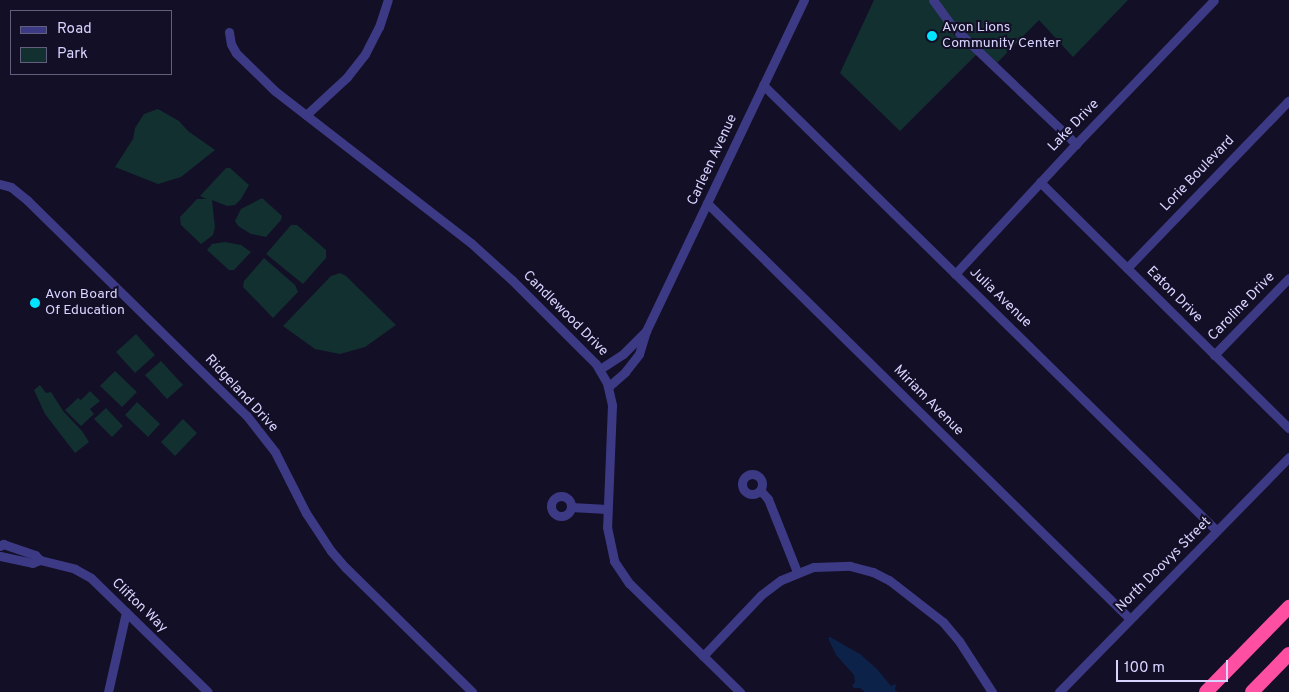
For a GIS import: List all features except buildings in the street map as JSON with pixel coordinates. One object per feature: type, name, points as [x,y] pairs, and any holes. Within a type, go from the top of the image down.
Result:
[{"type":"highway","points":[[1206,692],[1289,608]]},
{"type":"highway","points":[[1252,692],[1289,654]]},
{"type":"street","points":[[306,115],[347,78],[365,54],[379,27],[388,0]]},
{"type":"street","name":"Carleen Avenue","points":[[608,387],[636,359],[646,331],[804,0]]},
{"type":"street","points":[[933,0],[952,25],[1076,144]]},
{"type":"street","name":"Lake Drive","points":[[956,274],[1040,182],[1214,0]]},
{"type":"street","name":"Candlewood Drive","points":[[229,32],[233,48],[242,59],[282,96],[471,243],[512,280],[600,369],[608,387],[613,413],[607,509],[609,548],[629,583],[740,692]]},
{"type":"street","name":"Julia Avenue","points":[[763,85],[1217,531]]},
{"type":"street","name":"Lorie Boulevard","points":[[1126,268],[1289,100]]},
{"type":"street","name":"Eaton Drive","points":[[1040,182],[1289,428]]},
{"type":"street","name":"Ridgeland Drive","points":[[0,184],[11,187],[27,200],[246,416],[275,452],[306,513],[331,551],[472,692]]},
{"type":"street","name":"Miriam Avenue","points":[[708,203],[1130,619]]},
{"type":"street","name":"Caroline Drive","points":[[1214,354],[1289,278]]},
{"type":"street","name":"Carleen Avenue","points":[[600,369],[622,354],[646,331]]},
{"type":"street","name":"North Doovys Street","points":[[1059,692],[1289,457]]},
{"type":"street","points":[[760,490],[768,499],[798,572]]},
{"type":"street","points":[[571,507],[607,509]]},
{"type":"street","name":"Clifton Way","points":[[0,546],[2,544],[35,555],[40,560],[84,573],[208,692]]},
{"type":"street","name":"Clifton Way","points":[[0,556],[32,562],[40,560]]},
{"type":"street","points":[[703,656],[761,595],[782,580],[798,572],[823,565],[850,566],[873,572],[894,583],[950,629],[992,692]]},
{"type":"street","points":[[108,692],[126,612]]},
{"type":"green space","points":[[874,0],[1128,0],[1073,57],[1039,20],[997,63],[982,49],[900,131],[840,73]]},
{"type":"green space","points":[[158,109],[179,121],[188,131],[215,150],[181,177],[158,184],[115,167],[133,139],[135,128],[144,114]]},
{"type":"green space","points":[[226,168],[230,168],[249,185],[235,205],[227,206],[212,200],[215,227],[213,235],[201,244],[181,225],[180,217],[197,199],[206,199],[200,196]]},
{"type":"green space","points":[[262,198],[282,216],[281,220],[266,237],[251,234],[238,226],[235,221],[241,209]]},
{"type":"green space","points":[[291,225],[297,225],[326,250],[326,258],[303,284],[266,254]]},
{"type":"green space","points":[[225,242],[241,245],[251,252],[234,270],[229,270],[207,250],[212,244]]},
{"type":"green space","points":[[264,258],[295,285],[298,292],[273,318],[243,287],[244,281]]},
{"type":"green space","points":[[340,273],[346,276],[396,325],[365,347],[340,354],[315,349],[283,326],[331,276]]},
{"type":"green space","points":[[136,334],[155,355],[135,373],[116,352]]},
{"type":"green space","points":[[161,361],[183,385],[167,399],[145,375]]},
{"type":"green space","points":[[115,371],[137,392],[122,407],[100,386]]},
{"type":"green space","points":[[40,385],[46,393],[51,392],[63,411],[82,431],[89,442],[75,453],[45,414],[34,390]]},
{"type":"green space","points":[[90,391],[100,401],[90,409],[94,414],[81,426],[65,410],[78,398],[81,400]]},
{"type":"green space","points":[[137,402],[160,424],[148,437],[125,415]]},
{"type":"green space","points":[[106,408],[123,426],[112,437],[94,419]]},
{"type":"green space","points":[[183,419],[197,433],[175,456],[161,442]]},
{"type":"water","points":[[830,637],[860,654],[877,669],[891,686],[896,684],[895,690],[898,692],[865,692],[860,688],[854,688],[852,686],[855,682],[854,675],[836,655],[828,638]]},
{"type":"place","name":"Avon Lions Community Center","points":[[932,36]]},
{"type":"place","name":"Avon Board Of Education","points":[[35,303]]}]
